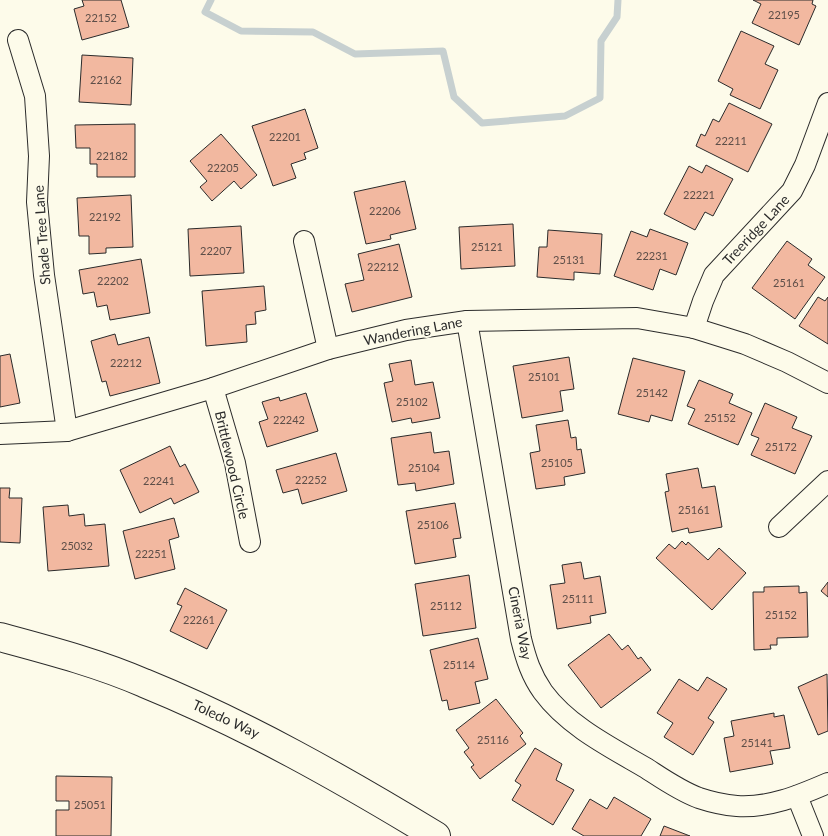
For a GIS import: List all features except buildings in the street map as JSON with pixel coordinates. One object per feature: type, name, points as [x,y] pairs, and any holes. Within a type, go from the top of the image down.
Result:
[{"type":"main road","name":"Toledo Way","points":[[0,636],[52,651],[142,682],[227,719],[298,755],[436,836]]},
{"type":"street","name":"Shade Tree Lane","points":[[18,40],[36,96],[39,156],[37,202],[43,266],[67,431]]},
{"type":"street","name":"Treeridge Lane","points":[[694,328],[714,275],[792,191],[805,165],[828,103]]},
{"type":"street","points":[[304,241],[328,349]]},
{"type":"street","name":"Wandering Lane","points":[[0,434],[67,431],[213,388],[328,349],[406,330],[468,321],[637,318],[694,328],[744,344],[788,362],[828,382]]},
{"type":"street","name":"Cineria Way","points":[[468,321],[521,640],[530,672],[544,692],[561,711],[599,740],[683,791],[700,798],[722,804],[754,806],[797,796],[828,784]]},
{"type":"street","name":"Brittlewood Circle","points":[[213,388],[235,463],[250,542]]},
{"type":"street","points":[[779,526],[828,482]]},
{"type":"street","points":[[797,796],[814,836]]},
{"type":"waterway","points":[[211,0],[205,12],[241,31],[313,32],[355,54],[443,51],[454,97],[482,123],[565,116],[600,98],[601,41],[617,17],[618,0]]}]
